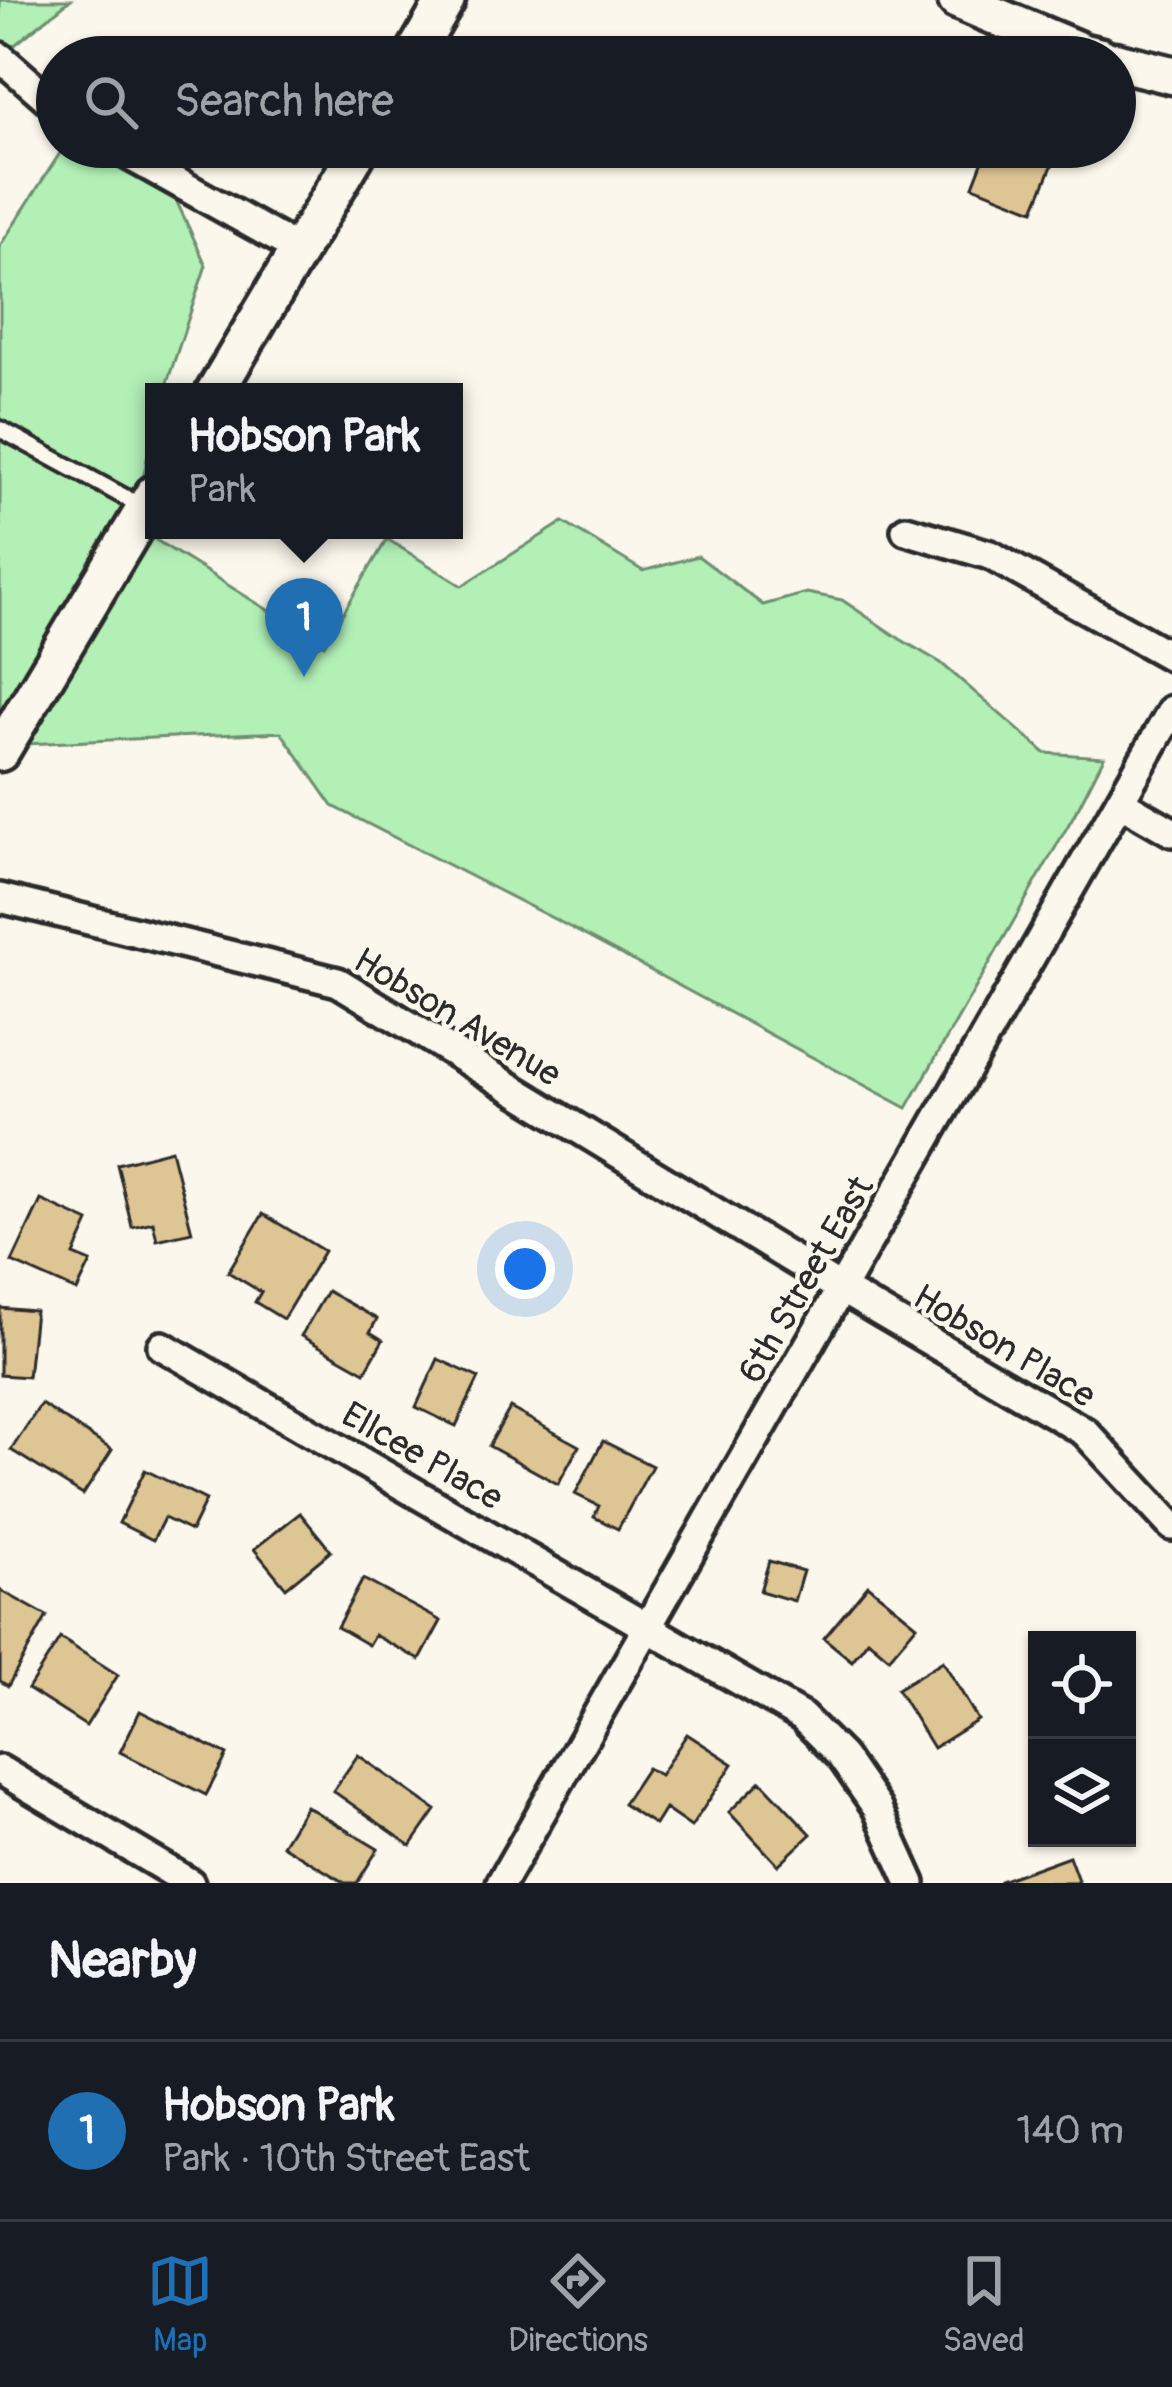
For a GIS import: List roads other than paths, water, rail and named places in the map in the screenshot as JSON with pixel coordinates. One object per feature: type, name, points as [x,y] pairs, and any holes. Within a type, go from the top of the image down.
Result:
[{"type":"street","points":[[425,36],[446,0]]},
{"type":"street","points":[[957,0],[1043,36]]},
{"type":"street","points":[[0,57],[36,89]]},
{"type":"street","points":[[1136,66],[1172,75]]},
{"type":"street","points":[[152,168],[299,250]]},
{"type":"street","points":[[220,383],[348,168]]},
{"type":"street","points":[[0,752],[145,509]]},
{"type":"street","points":[[906,530],[990,555],[1172,658]]},
{"type":"street","name":"6th Street East","points":[[501,1883],[1172,710]]},
{"type":"street","points":[[1120,802],[1172,832]]},
{"type":"street","name":"Hobson Avenue","points":[[0,898],[338,982],[841,1289]]},
{"type":"street","name":"Hobson Place","points":[[841,1289],[1085,1432],[1172,1526]]},
{"type":"street","name":"Ellcee Place","points":[[162,1346],[802,1717],[841,1756],[877,1808],[911,1883]]},
{"type":"street","points":[[0,1770],[190,1883]]},
{"type":"lane","points":[[0,429],[145,499]]},
{"type":"place","name":"Hobson Park","points":[[304,677]]}]
